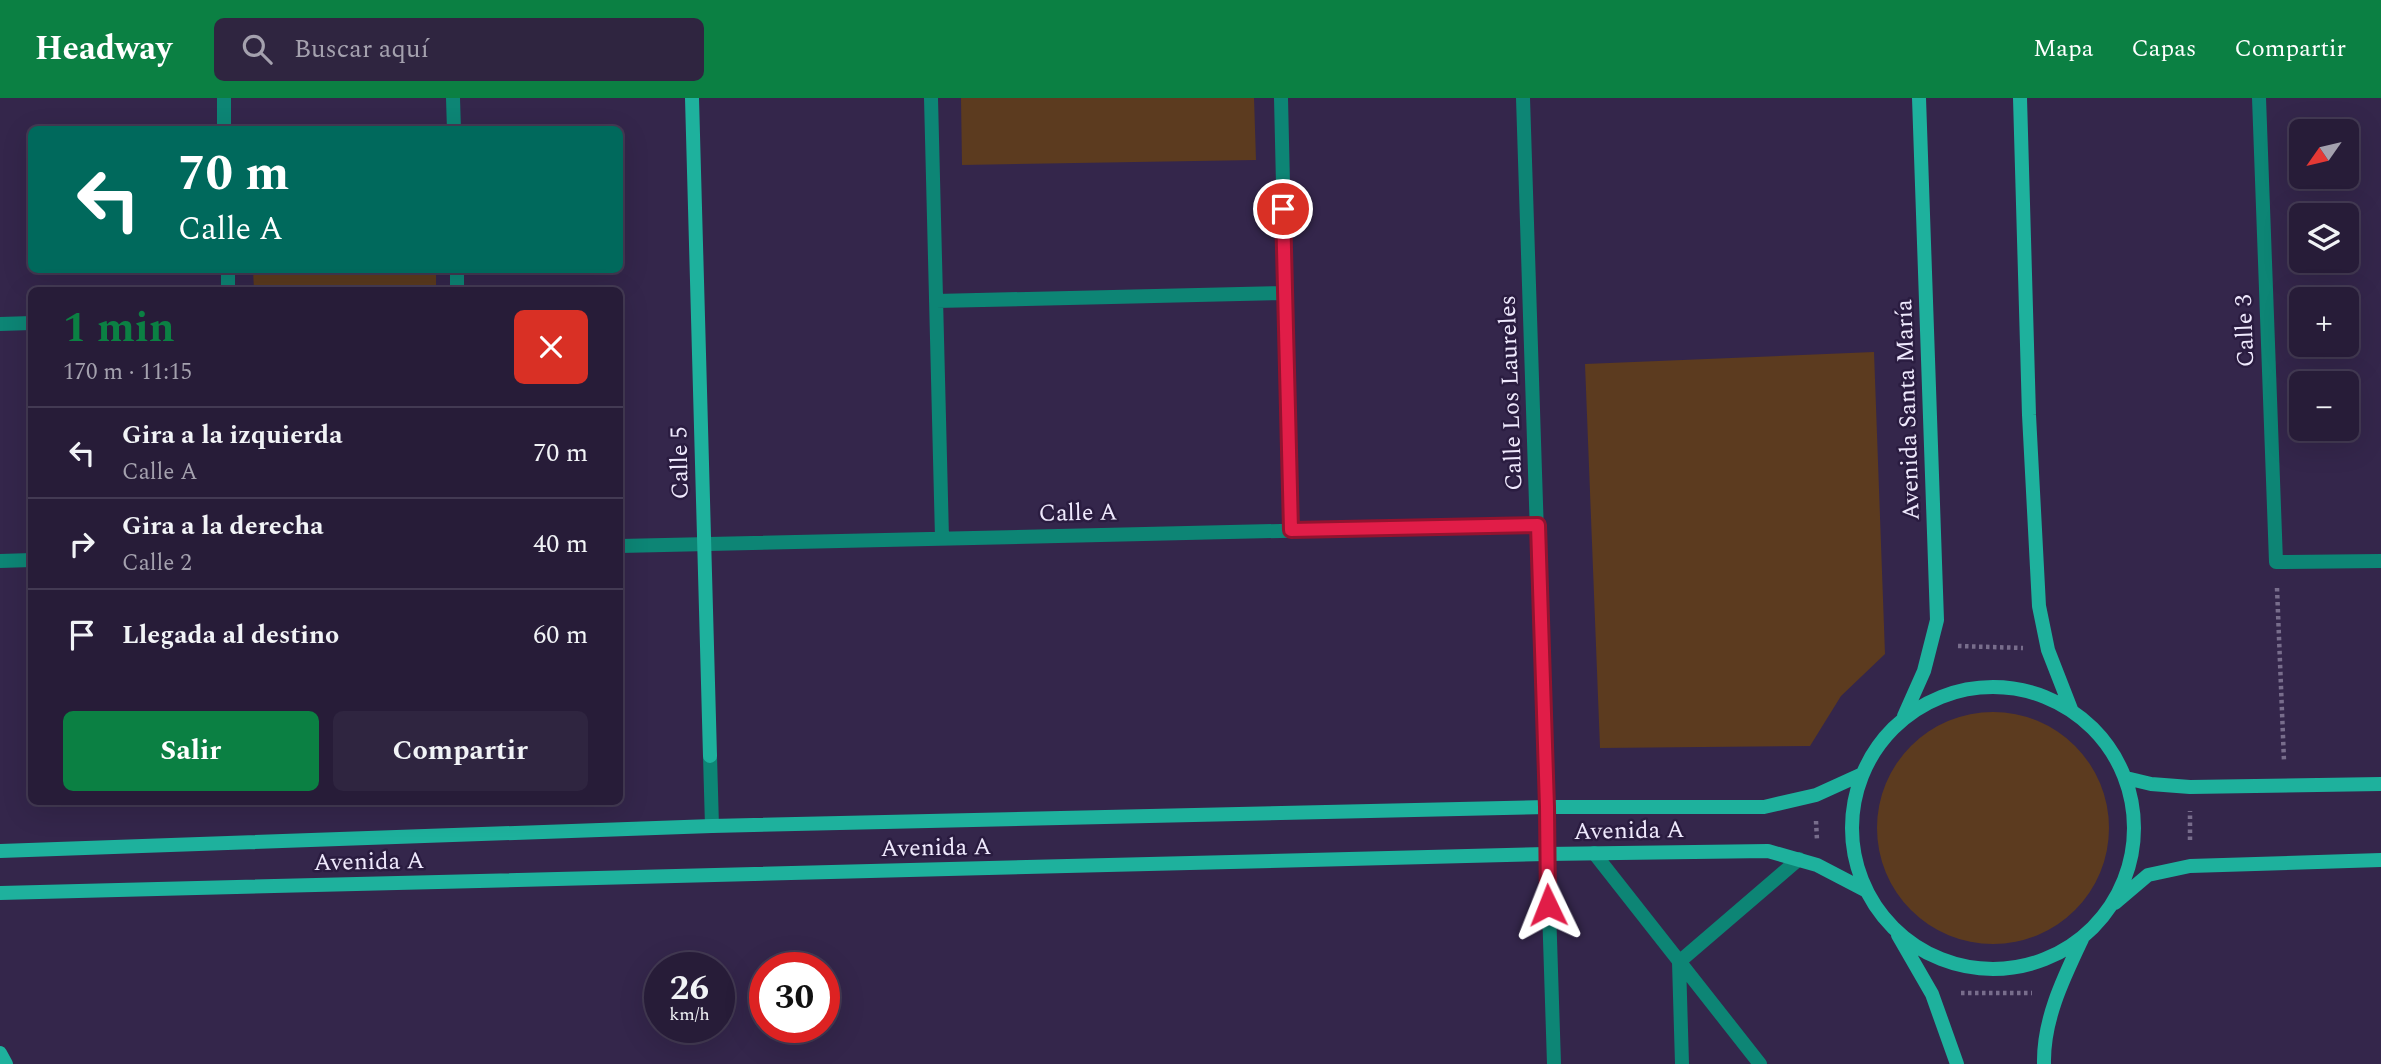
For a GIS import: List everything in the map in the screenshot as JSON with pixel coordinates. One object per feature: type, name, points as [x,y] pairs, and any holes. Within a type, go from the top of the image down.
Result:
[{"type":"street","points":[[224,98],[224,126]]},
{"type":"street","points":[[453,98],[454,126]]},
{"type":"street","name":"Calle 5","points":[[692,98],[712,826]]},
{"type":"street","points":[[930,98],[942,538]]},
{"type":"street","points":[[1281,98],[1291,530]]},
{"type":"street","name":"Calle Los Laureles","points":[[1523,98],[1554,1064]]},
{"type":"street","name":"Avenida Santa María","points":[[1904,716],[1924,670],[1937,620],[1920,98]]},
{"type":"street","points":[[2020,98],[2029,415],[2039,606],[2048,650],[2071,709]]},
{"type":"street","name":"Calle 3","points":[[2259,98],[2276,562]]},
{"type":"street","points":[[936,301],[1286,293]]},
{"type":"street","points":[[0,324],[28,323]]},
{"type":"street","name":"Calle A","points":[[623,546],[1538,525]]},
{"type":"street","points":[[0,561],[28,560]]},
{"type":"street","points":[[2276,562],[2381,561]]},
{"type":"street","points":[[1957,1064],[1932,994],[1895,931],[1865,890],[1853,852],[1851,813],[1860,775],[1878,743],[1904,716],[1942,694],[1986,685],[2031,691],[2071,709],[2104,739],[2126,778],[2135,822],[2130,866],[2112,907]]},
{"type":"street","name":"Avenida A","points":[[0,851],[712,826],[1547,807],[1764,807],[1816,795],[1860,775]]},
{"type":"street","points":[[2126,778],[2151,784],[2190,787],[2381,784]]},
{"type":"street","name":"Avenida A","points":[[0,893],[1546,854],[1768,851],[1818,865],[1865,890]]},
{"type":"street","points":[[1594,853],[1760,1064]]},
{"type":"street","points":[[1679,962],[1799,859]]},
{"type":"street","points":[[1895,931],[1928,954],[1967,968],[2007,970],[2047,960],[2082,939],[2148,875],[2190,866],[2381,860]]},
{"type":"street","points":[[2044,1064],[2043,1048],[2057,993],[2082,939]]},
{"type":"street","points":[[1679,962],[1682,1064]]},
{"type":"street","points":[[0,1053],[6,1064]]},
{"type":"path","points":[[2276,562],[2285,786]]},
{"type":"path","points":[[1930,645],[2048,650]]},
{"type":"path","points":[[2190,787],[2190,866]]},
{"type":"path","points":[[1816,795],[1818,865]]},
{"type":"path","points":[[1932,994],[2057,993]]},
{"type":"shaded area","points":[[961,98],[1254,98],[1256,160],[962,165]]},
{"type":"shaded area","points":[[253,273],[436,273],[436,287],[254,287]]},
{"type":"shaded area","points":[[1874,352],[1885,654],[1841,696],[1810,746],[1600,748],[1585,364]]},
{"type":"shaded area","points":[[1993,712],[2016,714],[2037,721],[2075,746],[2100,784],[2107,805],[2107,851],[2100,872],[2075,910],[2037,935],[2016,942],[1993,944],[1970,942],[1949,935],[1911,910],[1886,872],[1879,851],[1877,828],[1879,805],[1886,784],[1911,746],[1949,721],[1970,714]]},
{"type":"route","points":[[1283,209],[1291,530],[1538,525],[1548,905]]}]
